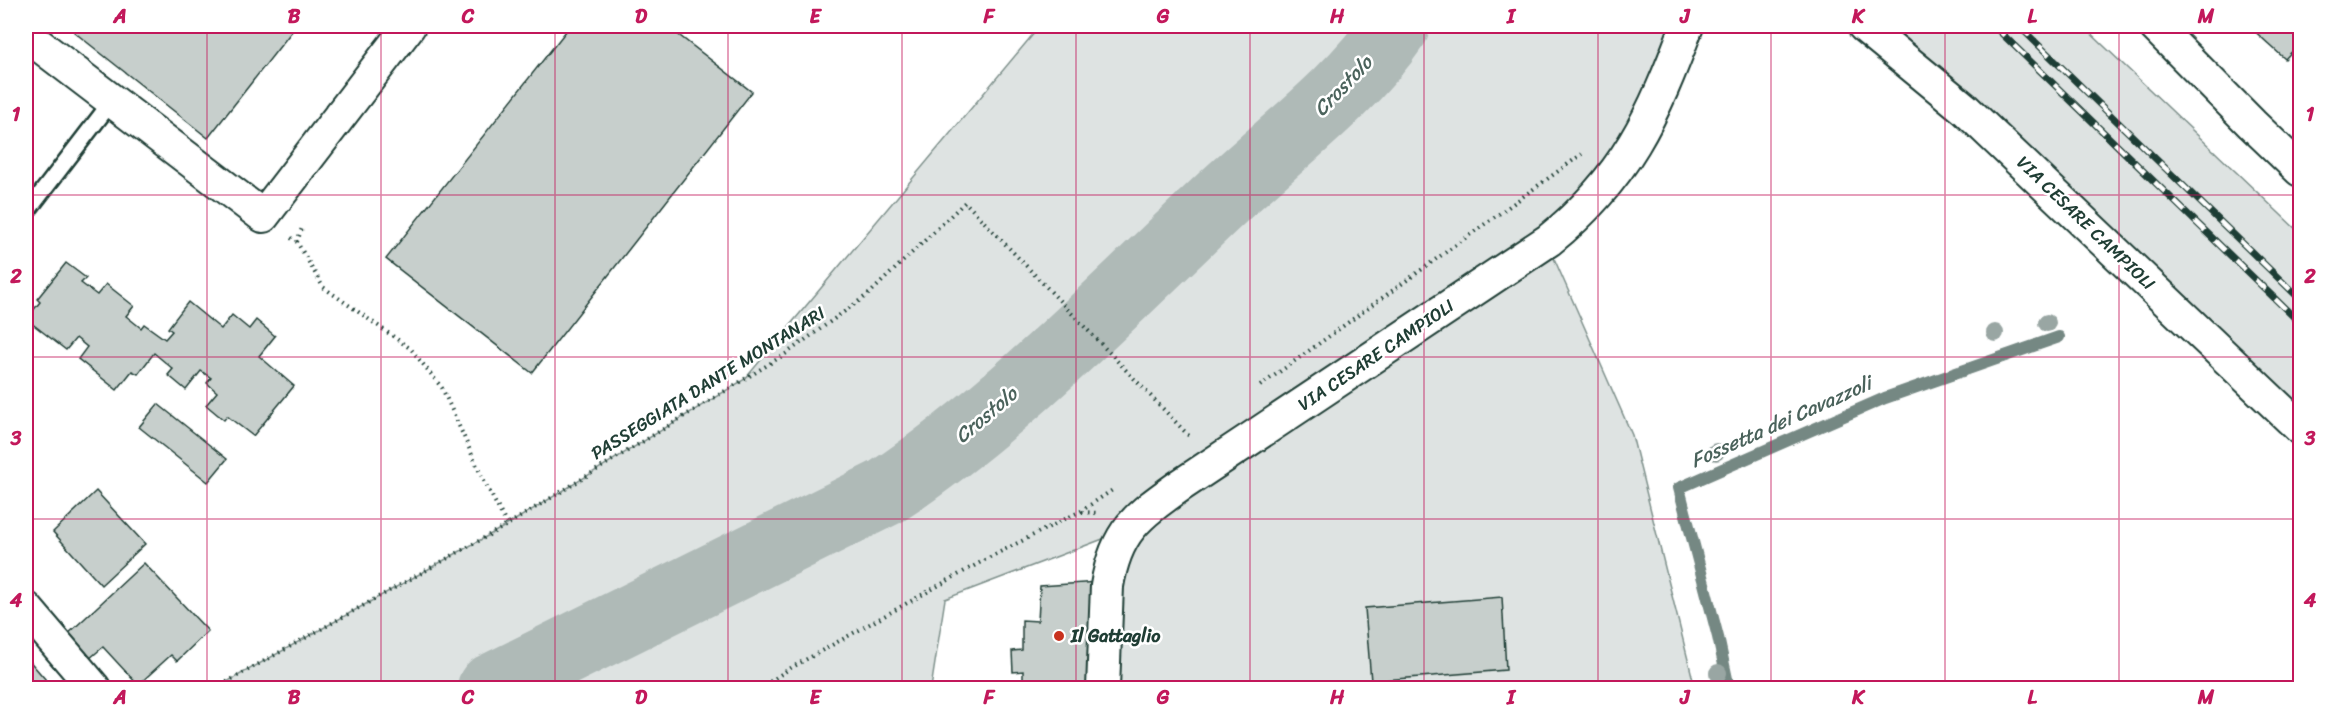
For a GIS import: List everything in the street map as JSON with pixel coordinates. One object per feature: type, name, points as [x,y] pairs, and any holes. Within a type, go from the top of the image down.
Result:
[{"type":"street","points":[[29,45],[112,100],[263,216],[409,26]]},
{"type":"street","name":"VIA CESARE CAMPIOLI","points":[[1103,688],[1107,586],[1119,545],[1133,521],[1181,485],[1549,240],[1581,213],[1630,154],[1674,62],[1687,26]]},
{"type":"street","name":"VIA CESARE CAMPIOLI","points":[[1864,26],[1965,109],[2301,428]]},
{"type":"street","points":[[2158,27],[2252,124],[2301,170]]},
{"type":"street","points":[[26,608],[94,688]]},
{"type":"lane","points":[[26,213],[112,100]]},
{"type":"path","points":[[1258,388],[1577,156],[1587,152]]},
{"type":"path","name":"PASSEGGIATA DANTE MONTANARI","points":[[216,688],[507,525],[787,353],[870,293],[965,202],[1190,437],[1200,430]]},
{"type":"path","points":[[297,242],[323,286],[411,349],[442,388],[482,477],[507,525]]},
{"type":"path","points":[[759,688],[990,557],[1081,512]]},
{"type":"shaded area","points":[[1040,26],[1671,26],[1632,125],[1585,199],[1116,534],[945,599],[931,688],[216,688],[507,525],[745,379]]},
{"type":"shaded area","points":[[1887,26],[2083,26],[2300,233],[2300,417]]},
{"type":"shaded area","points":[[1553,256],[1632,435],[1695,688],[1113,688],[1117,587],[1141,534],[1187,492]]},
{"type":"building","points":[[79,26],[296,26],[208,138],[74,32]]},
{"type":"building","points":[[570,26],[667,26],[752,92],[532,373],[386,259]]},
{"type":"building","points":[[2249,26],[2300,26],[2300,43],[2285,59]]},
{"type":"building","points":[[66,263],[86,278],[81,283],[97,295],[106,284],[134,306],[126,316],[141,328],[144,324],[165,339],[172,331],[168,328],[188,302],[221,329],[232,315],[249,329],[256,320],[275,336],[259,356],[294,386],[253,436],[227,416],[224,420],[206,405],[217,392],[207,383],[211,378],[201,371],[186,390],[168,375],[173,369],[154,353],[138,374],[132,371],[117,390],[78,359],[87,347],[76,338],[66,350],[26,319],[40,302],[37,299]]},
{"type":"building","points":[[158,404],[227,459],[208,482],[139,427]]},
{"type":"building","points":[[96,491],[145,544],[101,585],[53,532]]},
{"type":"building","points":[[144,563],[208,631],[177,661],[171,655],[138,685],[103,647],[89,659],[67,635]]},
{"type":"building","name":"Il Gattaglio","points":[[1098,582],[1093,688],[1023,688],[1023,671],[1013,672],[1012,651],[1022,650],[1022,620],[1038,621],[1040,586]]},
{"type":"building","points":[[1502,597],[1506,670],[1371,681],[1365,608]]},
{"type":"building","points":[[26,657],[53,688],[26,688]]},
{"type":"waterway","name":"Crostolo","points":[[491,688],[886,492],[931,460],[1018,390],[1222,198],[1314,116],[1358,73],[1396,26]]},
{"type":"waterway","name":"Fossetta dei Cavazzoli","points":[[1729,688],[1679,488],[1885,398],[2059,337]]},
{"type":"railway","points":[[1994,26],[2300,323]]},
{"type":"railway","points":[[2019,26],[2300,299]]},
{"type":"place","name":"Il Gattaglio","points":[[1059,636]]}]
